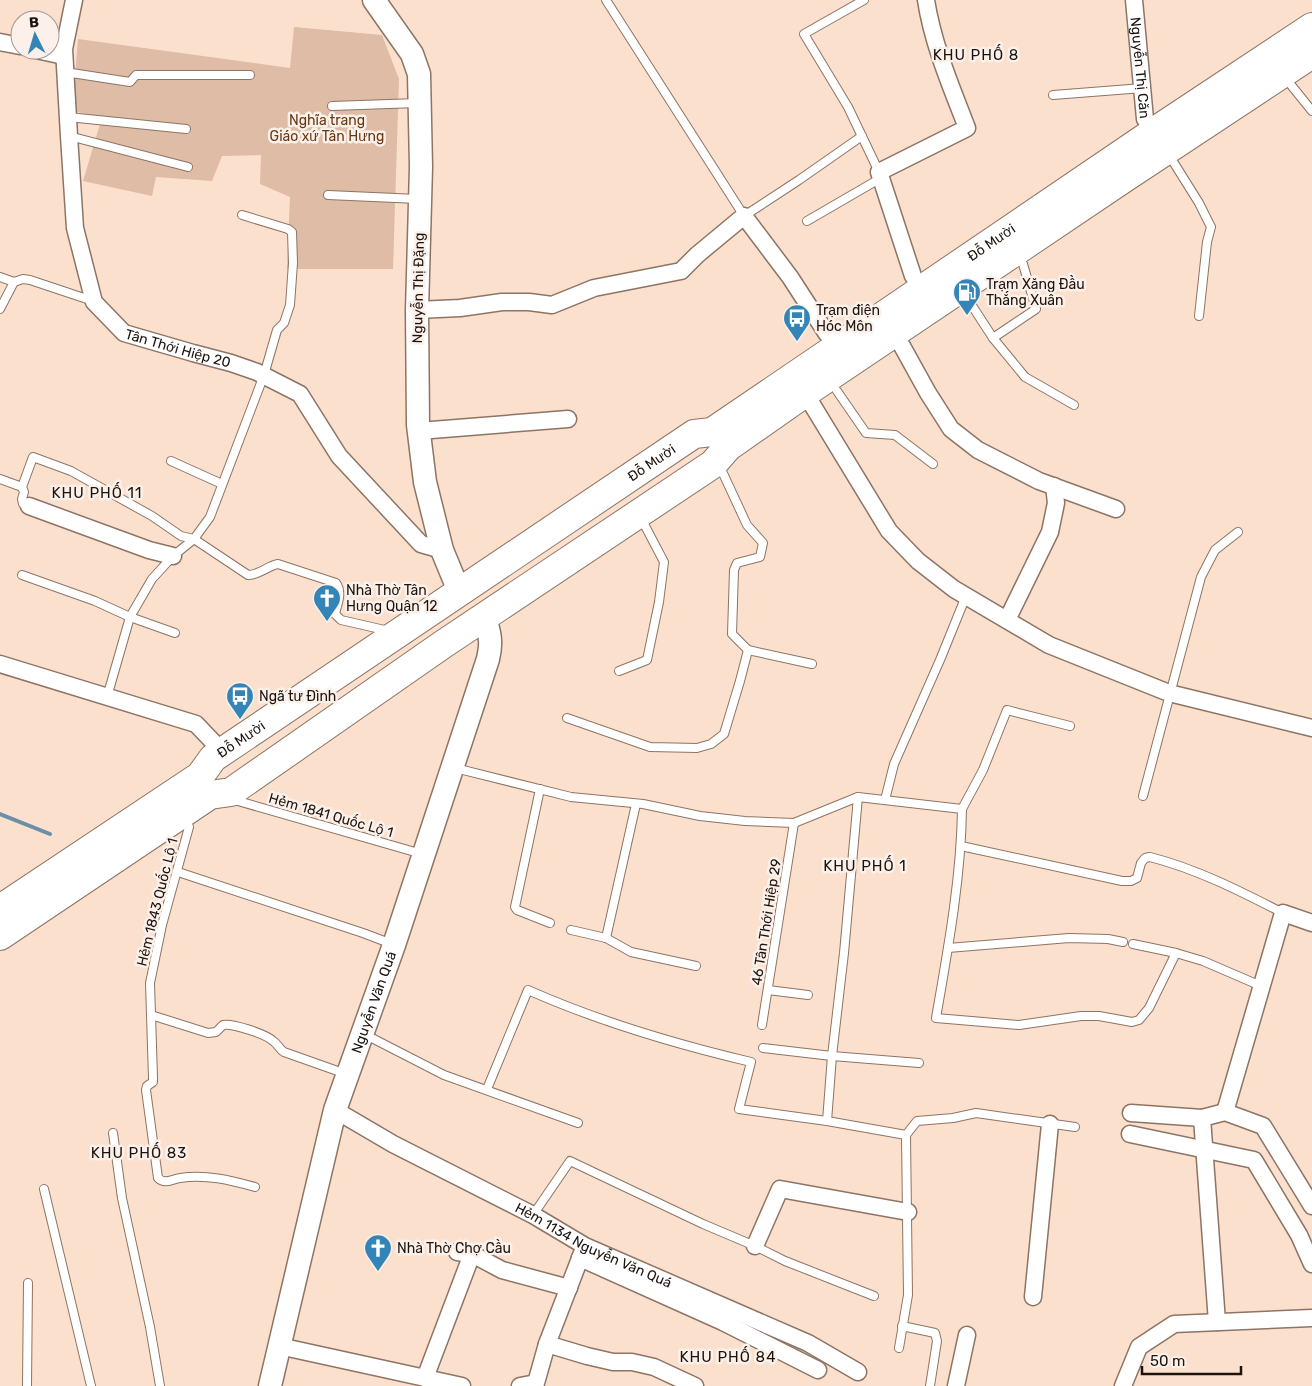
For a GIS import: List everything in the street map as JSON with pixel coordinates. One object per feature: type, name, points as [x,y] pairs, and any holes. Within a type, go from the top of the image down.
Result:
[{"type":"highway","name":"Đỗ Mười","points":[[458,588],[694,434],[712,432],[1150,125],[1312,8]]},
{"type":"highway","name":"Đỗ Mười","points":[[0,893],[217,746],[458,588],[913,276],[1150,125],[1312,27]]},
{"type":"highway","name":"Đỗ Mười","points":[[0,936],[210,796],[231,792],[442,646],[485,622],[643,522],[721,469],[809,400],[1117,183],[1312,54]]},
{"type":"highway","name":"Đỗ Mười","points":[[0,953],[231,799],[713,464],[728,448],[809,400],[837,391],[1174,162],[1301,79]]},
{"type":"highway","name":"Đỗ Mười","points":[[0,910],[200,776],[213,758],[391,633]]},
{"type":"main road","name":"Nguyễn Thị Đặng","points":[[374,0],[412,54],[419,74],[420,200],[417,310],[419,431],[425,482],[442,550],[458,588]]},
{"type":"main road","name":"Nguyễn Văn Quá","points":[[270,1386],[336,1110],[454,767],[488,659],[491,637],[485,622]]},
{"type":"street","name":"Tân Thới Hiệp 20","points":[[74,0],[64,50],[75,228],[94,302],[124,333],[231,363],[264,375],[300,394],[339,456],[421,544],[442,550]]},
{"type":"street","points":[[913,276],[881,175],[967,128],[944,68],[930,24],[926,0]]},
{"type":"street","name":"Nguyễn Thị Căn","points":[[1134,0],[1142,88],[1150,125]]},
{"type":"street","points":[[57,60],[65,64]]},
{"type":"street","points":[[417,310],[460,308],[502,302],[529,302],[552,305],[594,288],[681,271],[697,255],[744,216],[790,277],[827,334]]},
{"type":"street","points":[[902,346],[928,393],[951,429],[978,450],[1039,481],[1116,509]]},
{"type":"street","points":[[809,400],[889,531],[918,561],[954,589],[1050,645],[1169,693],[1312,728]]},
{"type":"street","points":[[419,431],[568,419]]},
{"type":"street","points":[[1007,620],[1050,532],[1056,503],[1054,486]]},
{"type":"street","points":[[29,506],[150,550],[173,556]]},
{"type":"street","points":[[0,664],[196,724],[217,746]]},
{"type":"street","points":[[1224,1112],[1283,913],[1312,923]]},
{"type":"street","name":"Hẻm 1134 Nguyễn Văn Quá","points":[[336,1110],[393,1144],[533,1215],[583,1252],[808,1343],[858,1372]]},
{"type":"street","points":[[1131,1113],[1202,1118],[1224,1112],[1263,1126],[1312,1206]]},
{"type":"street","points":[[1202,1118],[1217,1322]]},
{"type":"street","points":[[1033,1297],[1050,1124]]},
{"type":"street","points":[[1130,1134],[1254,1160],[1300,1235],[1312,1264]]},
{"type":"street","points":[[755,1246],[780,1189],[908,1212]]},
{"type":"street","points":[[520,1386],[536,1383],[547,1344],[583,1252],[818,1370]]},
{"type":"street","points":[[425,1378],[465,1253],[502,1270],[569,1288]]},
{"type":"street","points":[[1123,1386],[1139,1347],[1174,1324],[1312,1318]]},
{"type":"street","points":[[956,1386],[967,1335]]},
{"type":"street","points":[[547,1344],[613,1362],[632,1362],[654,1366],[695,1386]]},
{"type":"street","points":[[279,1346],[459,1386]]},
{"type":"lane","points":[[606,0],[744,216],[800,180],[862,136]]},
{"type":"lane","points":[[807,221],[881,175],[848,106],[804,34],[864,0]]},
{"type":"lane","points":[[65,64],[130,82],[136,75],[250,75]]},
{"type":"lane","points":[[1301,79],[1312,111]]},
{"type":"lane","points":[[1053,95],[1142,88]]},
{"type":"lane","points":[[332,106],[420,103]]},
{"type":"lane","points":[[68,117],[186,129]]},
{"type":"lane","points":[[69,136],[188,166]]},
{"type":"lane","points":[[1174,162],[1200,204],[1211,227],[1206,251],[1199,316]]},
{"type":"lane","points":[[328,195],[420,200]]},
{"type":"lane","points":[[108,697],[130,617],[152,579],[173,556],[194,539],[210,517],[264,375],[277,330],[284,323],[290,306],[293,235],[288,229],[242,215]]},
{"type":"lane","points":[[993,338],[1036,309],[1024,264]]},
{"type":"lane","points":[[0,277],[14,282],[23,279],[30,280],[94,302]]},
{"type":"lane","points":[[0,309],[14,282]]},
{"type":"lane","points":[[969,301],[993,338],[1025,378],[1074,405]]},
{"type":"lane","points":[[837,391],[866,432],[895,435],[933,464]]},
{"type":"lane","points":[[29,506],[22,502],[24,492],[22,487],[33,457],[71,471],[152,516],[181,536],[194,539],[248,575],[254,575],[271,565],[278,564],[336,583],[340,594],[336,616],[341,620],[391,633]]},
{"type":"lane","points":[[172,461],[222,484]]},
{"type":"lane","points":[[721,469],[746,525],[763,544],[760,557],[737,563],[734,570],[732,634],[748,650],[812,664]]},
{"type":"lane","points":[[0,478],[22,487]]},
{"type":"lane","points":[[619,670],[647,660],[660,602],[664,562],[643,522]]},
{"type":"lane","points":[[1143,796],[1201,577],[1215,550],[1238,532]]},
{"type":"lane","points":[[22,575],[95,601],[130,617],[175,633]]},
{"type":"lane","points":[[885,800],[894,764],[966,596]]},
{"type":"lane","points":[[567,718],[650,747],[696,748],[712,744],[724,734],[748,650]]},
{"type":"lane","points":[[1070,726],[1007,710],[983,770],[962,809],[962,846],[936,1018],[1018,1025],[1081,1016],[1099,1016],[1132,1022],[1139,1020],[1149,1008],[1176,953]]},
{"type":"lane","points":[[454,767],[571,797],[636,804],[700,816],[744,821],[794,823],[858,797],[962,809]]},
{"type":"lane","points":[[540,790],[515,907],[517,910],[550,923]]},
{"type":"lane","points":[[827,1121],[858,797]]},
{"type":"lane","name":"Hẻm 1841 Quốc Lộ 1","points":[[231,799],[424,854]]},
{"type":"lane","points":[[606,938],[636,804]]},
{"type":"lane","name":"46 Tân Thới Hiệp 29","points":[[762,1025],[794,823]]},
{"type":"lane","name":"Hẻm 1843 Quốc Lộ 1","points":[[189,827],[162,925],[150,983],[153,1082],[147,1086],[146,1090],[158,1178],[160,1181],[166,1182],[180,1178],[220,1178],[255,1187]]},
{"type":"lane","points":[[962,846],[1122,881],[1131,881],[1137,878],[1141,862],[1145,858],[1150,857],[1213,879],[1283,913]]},
{"type":"lane","points":[[178,872],[394,945]]},
{"type":"lane","points":[[571,930],[606,938],[631,952],[696,966]]},
{"type":"lane","points":[[948,948],[1069,938],[1108,939],[1123,942]]},
{"type":"lane","points":[[1134,944],[1176,953],[1216,966],[1261,986]]},
{"type":"lane","points":[[487,1089],[528,990],[566,1007],[665,1040],[751,1062],[740,1109],[827,1121],[906,1135]]},
{"type":"lane","points":[[768,990],[808,995]]},
{"type":"lane","points":[[151,1014],[208,1033],[216,1032],[223,1025],[230,1024],[271,1039],[284,1052],[348,1075]]},
{"type":"lane","points":[[362,1033],[444,1075],[578,1123]]},
{"type":"lane","points":[[763,1048],[919,1063]]},
{"type":"lane","points":[[899,1348],[908,1295],[906,1135],[917,1121],[953,1118],[976,1113],[1075,1128]]},
{"type":"lane","points":[[113,1133],[122,1198],[150,1327],[160,1386]]},
{"type":"lane","points":[[533,1215],[570,1161],[785,1261],[874,1296]]},
{"type":"lane","points":[[44,1189],[91,1386]]},
{"type":"lane","points":[[27,1386],[28,1283]]},
{"type":"lane","points":[[902,1326],[935,1333],[937,1341],[930,1386]]},
{"type":"green space","name":"Nghĩa trang Giáo xứ Tân Hưng","points":[[294,27],[382,35],[399,79],[393,269],[287,269],[290,197],[260,184],[261,155],[222,156],[212,181],[156,177],[152,196],[83,181],[102,117],[72,111],[78,39],[290,68]]},
{"type":"waterway","points":[[0,814],[50,834]]},
{"type":"place","name":"Trạm Xăng Đầu Thắng Xuân","points":[[967,316]]},
{"type":"place","name":"Trạm điện Hóc Môn","points":[[797,342]]},
{"type":"place","name":"Nhà Thờ Tân Hưng Quận 12","points":[[327,622]]},
{"type":"place","name":"Ngã tư Đình","points":[[240,720]]},
{"type":"place","name":"Nhà Thờ Chợ Cầu","points":[[378,1272]]},
{"type":"district","name":"KHU PHỐ 8","points":[[976,55]]},
{"type":"district","name":"KHU PHỐ 11","points":[[97,493]]},
{"type":"district","name":"KHU PHỐ 1","points":[[865,866]]},
{"type":"district","name":"KHU PHỐ 83","points":[[139,1153]]},
{"type":"district","name":"KHU PHỐ 84","points":[[728,1357]]}]
